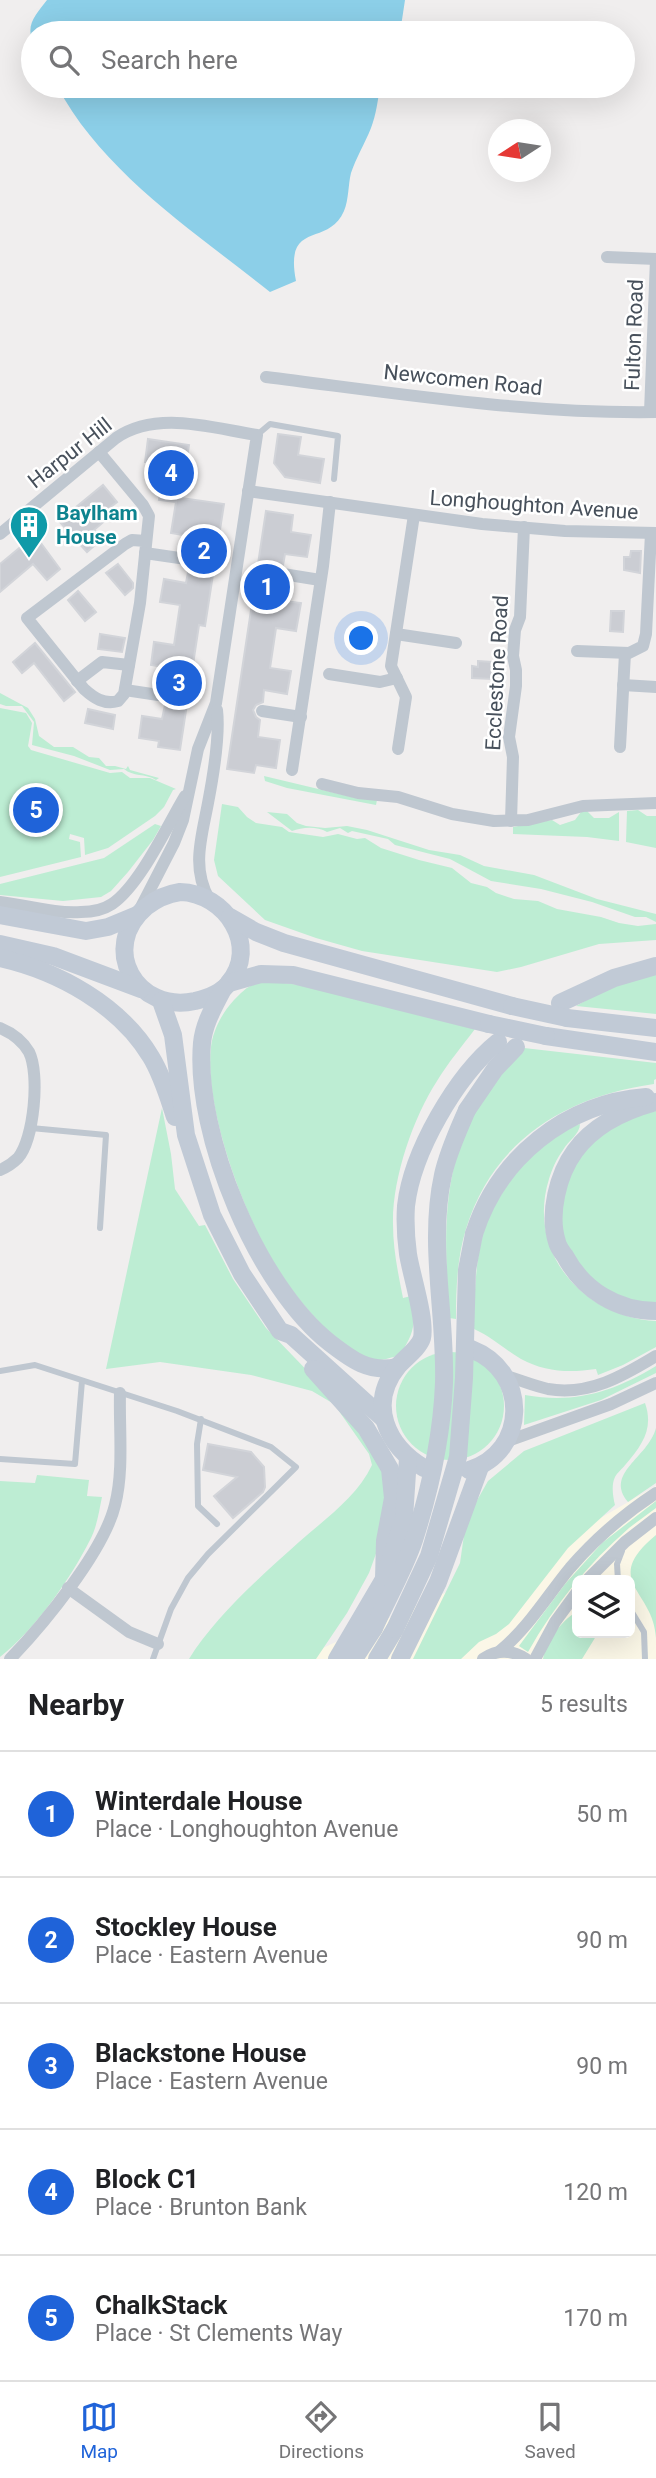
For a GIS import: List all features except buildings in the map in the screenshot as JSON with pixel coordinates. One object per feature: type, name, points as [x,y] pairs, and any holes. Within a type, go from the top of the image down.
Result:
[{"type":"main road","points":[[0,915],[79,931],[103,929],[136,915],[156,900],[174,893],[195,893],[209,899],[230,917],[256,932],[284,943],[512,1006],[565,1008],[656,1028]]},
{"type":"main road","points":[[136,915],[124,938],[124,955],[128,970],[145,990]]},
{"type":"main road","points":[[230,917],[238,936],[240,952],[235,972],[208,1017],[202,1047],[208,1111],[219,1159],[244,1224],[286,1297],[317,1332],[350,1358],[367,1367],[397,1367]]},
{"type":"main road","points":[[0,944],[53,956],[145,990],[162,1001],[192,1002],[226,986],[264,974],[299,976],[546,1037],[656,1052]]},
{"type":"main road","points":[[0,958],[27,965],[62,981],[118,1017],[145,1046],[167,1092],[175,1118],[186,1135]]},
{"type":"main road","points":[[565,1008],[586,989],[623,974],[656,966]]},
{"type":"main road","points":[[162,1001],[173,1035],[186,1135],[218,1227],[242,1274],[280,1331],[360,1420],[388,1464],[393,1498],[385,1541],[384,1579]]},
{"type":"main road","points":[[354,1659],[374,1628],[414,1542],[437,1449],[444,1383],[438,1241],[443,1172],[467,1110],[495,1069],[507,1044],[484,1053],[441,1113],[415,1170],[406,1206],[408,1241],[422,1324],[422,1339],[388,1381],[383,1399],[384,1419],[397,1447],[424,1468]]},
{"type":"main road","points":[[377,1659],[395,1629],[429,1556],[458,1457],[464,1378],[466,1284],[474,1234],[486,1204],[501,1178],[526,1149],[575,1115],[607,1103],[656,1096]]},
{"type":"main road","points":[[656,1102],[618,1116],[588,1136],[574,1152],[560,1182],[554,1210],[557,1244],[570,1266],[585,1283],[615,1303],[634,1309],[656,1311]]},
{"type":"main road","points":[[280,1331],[291,1335],[384,1419]]},
{"type":"main road","points":[[412,1350],[432,1345]]},
{"type":"main road","points":[[400,1659],[438,1582],[471,1470],[498,1454],[512,1424],[512,1391],[506,1376],[487,1357],[471,1349]]},
{"type":"main road","points":[[338,1659],[384,1579],[404,1518],[408,1458]]},
{"type":"street","points":[[607,257],[656,260]]},
{"type":"street","name":"Fulton Road","points":[[653,412],[656,260]]},
{"type":"street","name":"Newcomen Road","points":[[266,377],[503,406],[653,412]]},
{"type":"street","name":"Harpur Hill","points":[[0,534],[127,431],[156,422],[170,422],[257,435]]},
{"type":"street","points":[[136,915],[174,843],[198,749],[216,703],[257,435]]},
{"type":"street","points":[[99,452],[148,512],[145,547],[140,603],[125,690],[120,699],[105,702],[93,697],[27,618],[132,540],[145,547],[186,559]]},
{"type":"street","name":"Longhoughton Avenue","points":[[248,491],[475,523],[654,533]]},
{"type":"street","points":[[292,769],[330,502]]},
{"type":"street","points":[[398,749],[406,699],[391,666],[414,515]]},
{"type":"street","name":"Ecclestone Road","points":[[511,821],[513,757],[509,737],[510,715],[515,699],[516,671],[513,656],[515,628],[520,617],[524,527]]},
{"type":"street","points":[[577,651],[625,653],[639,649],[645,639],[654,533]]},
{"type":"street","points":[[283,574],[320,580]]},
{"type":"street","points":[[396,634],[456,643]]},
{"type":"street","points":[[620,747],[625,653]]},
{"type":"street","points":[[77,681],[102,662],[129,665]]},
{"type":"street","points":[[329,674],[380,682],[397,678]]},
{"type":"street","points":[[623,685],[656,687]]},
{"type":"street","points":[[125,690],[165,696]]},
{"type":"street","points":[[209,899],[201,879],[198,853],[213,769],[218,713],[216,703]]},
{"type":"street","points":[[262,711],[301,717]]},
{"type":"street","points":[[322,784],[407,799],[457,815],[494,821],[535,818],[583,806],[656,803]]},
{"type":"street","points":[[0,902],[71,912],[93,911],[108,906],[134,881],[189,789]]},
{"type":"street","points":[[0,1028],[20,1040],[30,1053],[34,1069],[28,1141],[19,1157],[0,1170]]},
{"type":"street","points":[[506,1376],[548,1389],[587,1389],[624,1375],[656,1356]]},
{"type":"street","points":[[505,1442],[593,1411],[656,1382]]},
{"type":"street","points":[[10,1659],[32,1636],[68,1588],[96,1547],[115,1506],[120,1393]]},
{"type":"street","points":[[483,1659],[500,1651],[517,1636],[566,1573],[598,1538],[656,1493]]},
{"type":"street","points":[[592,1575],[625,1542],[656,1518]]},
{"type":"street","points":[[68,1588],[129,1632],[158,1644]]},
{"type":"street","points":[[535,1659],[545,1637],[572,1603]]},
{"type":"street","points":[[500,1651],[518,1654],[526,1659]]},
{"type":"lane","points":[[257,435],[270,424],[338,436],[334,479]]},
{"type":"lane","points":[[31,1128],[106,1135],[100,1228]]},
{"type":"lane","points":[[0,1371],[35,1365],[201,1419],[271,1447],[296,1468],[208,1554],[188,1578],[171,1609],[153,1659]]},
{"type":"lane","points":[[0,1459],[75,1464],[82,1381]]},
{"type":"lane","points":[[201,1419],[197,1444],[198,1506],[217,1524]]},
{"type":"lane","points":[[618,1575],[617,1564],[625,1542]]},
{"type":"lane","points":[[635,1617],[644,1632],[645,1659]]},
{"type":"shaded area","points":[[656,1486],[656,1659],[303,1659],[564,1539]]},
{"type":"green space","points":[[0,693],[28,708],[35,719],[39,736],[54,747],[73,747],[89,757],[99,758],[106,766],[126,769],[128,766],[130,770],[159,778],[156,780],[124,769],[110,770],[74,756],[32,745],[34,722],[22,706],[0,704]]},
{"type":"green space","points":[[0,708],[26,713],[32,723],[28,746],[31,750],[110,773],[122,772],[130,778],[150,778],[176,789],[155,816],[108,848],[85,855],[84,838],[70,834],[69,839],[80,842],[81,857],[0,877]]},
{"type":"green space","points":[[264,776],[356,798],[377,800],[376,805],[287,788],[265,781]]},
{"type":"green space","points":[[222,804],[238,807],[256,823],[282,827],[289,832],[323,837],[338,834],[357,839],[365,838],[381,848],[452,868],[471,883],[514,899],[538,901],[557,909],[619,923],[638,926],[656,924],[656,940],[599,944],[497,972],[362,951],[316,938],[265,920],[218,876],[214,860]]},
{"type":"green space","points":[[638,810],[647,816],[656,816],[656,848],[626,842],[627,811]]},
{"type":"green space","points":[[587,811],[594,818],[609,818],[619,812],[619,841],[513,834],[513,827],[552,820],[560,825],[575,820],[581,812]]},
{"type":"green space","points":[[267,812],[287,814],[297,823],[306,826],[347,826],[367,830],[429,850],[460,855],[484,866],[534,875],[597,899],[656,914],[656,922],[541,889],[491,881],[450,859],[395,845],[388,839],[352,831],[348,833],[340,828],[327,832],[310,828],[292,831]]},
{"type":"green space","points":[[155,824],[161,826],[153,840],[111,891],[101,897],[63,901],[0,895],[0,884],[104,858]]},
{"type":"green space","points":[[656,973],[656,1014],[576,1006],[611,986]]},
{"type":"green space","points":[[276,982],[300,985],[475,1029],[428,1096],[412,1131],[400,1169],[394,1206],[394,1243],[403,1298],[411,1296],[414,1321],[409,1340],[400,1355],[376,1360],[358,1356],[333,1336],[307,1308],[284,1278],[259,1235],[227,1155],[213,1098],[210,1071],[214,1034],[226,1010],[243,991],[255,984]]},
{"type":"green space","points":[[524,1048],[656,1063],[656,1079],[654,1084],[592,1099],[563,1112],[514,1147],[495,1170],[478,1198],[466,1229],[459,1262],[456,1319],[449,1318],[447,1213],[455,1162],[463,1137],[483,1094],[495,1077]]},
{"type":"green space","points":[[162,1108],[175,1189],[199,1226],[205,1225],[233,1279],[266,1328],[349,1414],[388,1477],[377,1551],[369,1573],[347,1613],[316,1659],[189,1659],[212,1628],[240,1598],[340,1507],[366,1477],[372,1465],[369,1454],[334,1404],[312,1391],[251,1375],[160,1362],[106,1369]]},
{"type":"green space","points":[[656,1111],[656,1307],[631,1304],[581,1274],[559,1228],[569,1164],[615,1120]]},
{"type":"green space","points":[[580,1124],[576,1134],[559,1156],[549,1179],[544,1206],[546,1232],[554,1255],[567,1276],[584,1294],[606,1308],[630,1317],[656,1321],[656,1347],[598,1375],[596,1369],[576,1371],[539,1367],[521,1359],[474,1329],[473,1323],[482,1238],[496,1204],[533,1154],[548,1141]]},
{"type":"green space","points":[[450,1352],[471,1356],[488,1368],[500,1385],[504,1406],[500,1427],[488,1444],[471,1456],[450,1460],[429,1456],[412,1444],[400,1427],[396,1406],[400,1385],[412,1368],[429,1356]]},
{"type":"green space","points":[[656,1366],[656,1373],[601,1400],[524,1425],[525,1395],[561,1398],[593,1394],[624,1383]]},
{"type":"green space","points":[[645,1403],[648,1421],[645,1436],[615,1477],[615,1505],[568,1548],[509,1624],[479,1642],[461,1659],[413,1659],[460,1563],[465,1528],[488,1481],[524,1451]]},
{"type":"green space","points":[[656,1428],[656,1483],[628,1502],[622,1492],[624,1474],[652,1439]]},
{"type":"green space","points":[[37,1475],[89,1480],[87,1496],[102,1497],[99,1513],[90,1540],[62,1587],[26,1633],[0,1657],[0,1481],[35,1483]]},
{"type":"green space","points":[[656,1501],[656,1508],[629,1528],[582,1575],[573,1575],[602,1543]]},
{"type":"green space","points":[[656,1535],[656,1638],[653,1622],[635,1588],[635,1575],[631,1575],[632,1564],[640,1551]]},
{"type":"green space","points":[[572,1576],[572,1587],[549,1617],[528,1652],[519,1646]]},
{"type":"green space","points":[[572,1615],[572,1638],[595,1638],[582,1659],[543,1659],[548,1645]]},
{"type":"water","points":[[47,0],[405,0],[402,21],[32,21]]},
{"type":"water","points":[[64,98],[378,98],[373,123],[351,173],[344,211],[337,222],[302,241],[296,249],[296,281],[270,292],[125,174],[76,117]]},
{"type":"place","name":"Block C1","points":[[171,473]]},
{"type":"place","name":"Stockley House","points":[[204,551]]},
{"type":"place","name":"Baylham House","points":[[29,559]]},
{"type":"place","name":"Winterdale House","points":[[267,587]]},
{"type":"place","name":"Blackstone House","points":[[179,683]]},
{"type":"place","name":"ChalkStack","points":[[36,810]]}]
